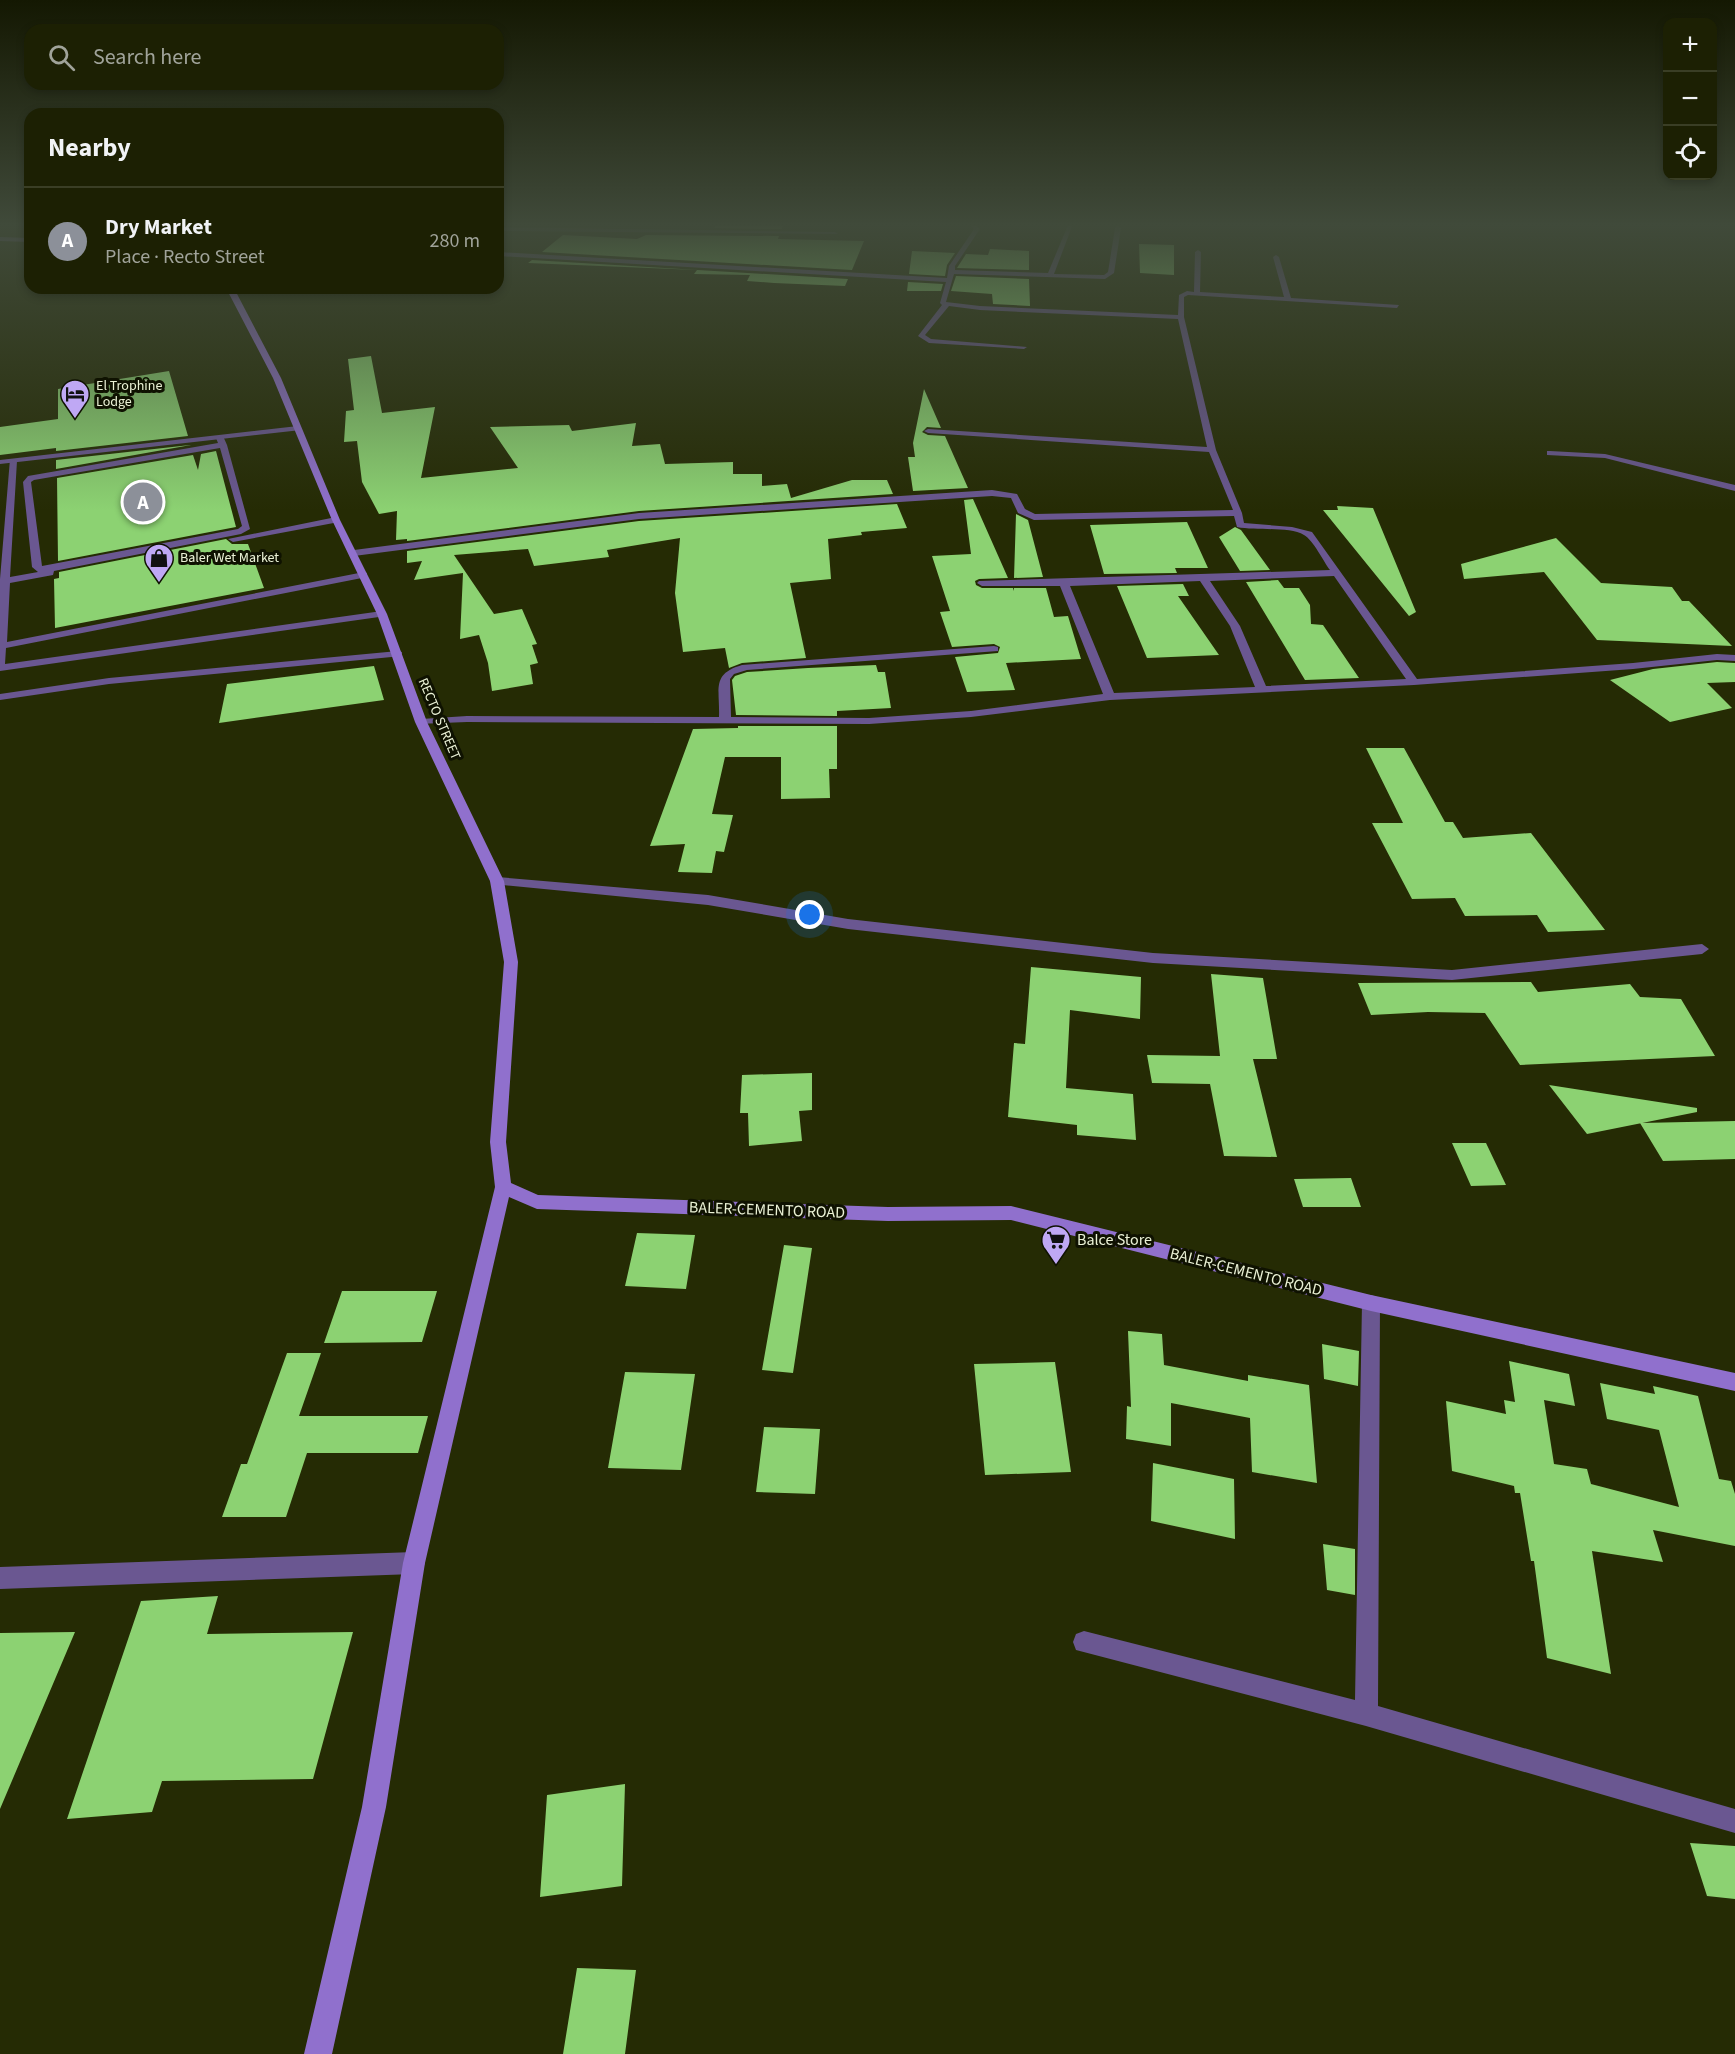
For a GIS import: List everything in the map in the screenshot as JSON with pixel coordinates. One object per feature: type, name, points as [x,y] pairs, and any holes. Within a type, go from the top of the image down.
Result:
[{"type":"street","name":"RECTO STREET","points":[[247,320],[277,378],[336,520],[382,614],[422,722],[497,881],[511,962],[498,1142],[503,1187],[414,1563],[374,1807],[318,2054]]},
{"type":"street","points":[[933,320],[921,336],[928,341],[1024,347]]},
{"type":"street","points":[[1182,320],[1212,450],[1238,513],[1240,525],[1250,528],[1287,528],[1309,534],[1414,682]]},
{"type":"street","points":[[222,441],[247,527],[241,531],[50,569],[40,570],[37,567],[27,483],[31,478],[222,441],[298,428]]},
{"type":"street","points":[[928,431],[1212,450]]},
{"type":"street","points":[[0,462],[222,441]]},
{"type":"street","points":[[1550,453],[1605,456],[1735,488]]},
{"type":"street","points":[[0,663],[4,518],[13,461]]},
{"type":"street","points":[[354,553],[639,516],[992,493],[1014,496],[1021,511],[1034,517],[1238,513]]},
{"type":"street","points":[[3,582],[336,520]]},
{"type":"street","points":[[982,583],[1064,583],[1338,573]]},
{"type":"street","points":[[1,646],[364,575]]},
{"type":"street","points":[[1204,579],[1235,626],[1261,688]]},
{"type":"street","points":[[1064,583],[1110,697]]},
{"type":"street","points":[[0,668],[382,614]]},
{"type":"street","points":[[725,720],[724,679],[730,672],[746,667],[994,649]]},
{"type":"street","points":[[0,697],[109,681],[398,654]]},
{"type":"street","points":[[422,722],[467,719],[869,721],[971,714],[1110,697],[1414,682],[1633,666],[1717,657],[1735,658]]},
{"type":"street","points":[[497,881],[708,900],[848,924],[1189,960],[1452,975],[1702,949]]},
{"type":"street","name":"BALER-CEMENTO ROAD","points":[[503,1187],[537,1203],[888,1214],[1011,1213],[1371,1303],[1735,1382]]},
{"type":"street","points":[[1366,1714],[1371,1303]]},
{"type":"street","points":[[0,1578],[414,1563]]},
{"type":"street","points":[[1084,1642],[1366,1714],[1735,1821]]},
{"type":"building","points":[[371,356],[382,413],[435,407],[421,478],[518,468],[490,427],[569,425],[572,431],[636,423],[632,446],[660,444],[665,464],[733,462],[733,474],[762,474],[762,486],[787,484],[791,498],[852,480],[887,480],[893,494],[639,511],[407,541],[407,539],[396,540],[397,511],[379,514],[362,482],[357,441],[344,442],[346,411],[354,410],[348,359]]},
{"type":"building","points":[[169,371],[188,436],[0,455],[0,427],[58,419],[58,389]]},
{"type":"building","points":[[924,389],[941,428],[927,427],[922,432],[928,435],[945,436],[968,488],[913,491],[908,457],[915,457],[913,443]]},
{"type":"building","points":[[191,445],[56,469],[56,460]]},
{"type":"building","points":[[216,451],[236,527],[58,561],[57,478],[193,455],[198,470],[201,454]]},
{"type":"building","points":[[973,499],[1008,578],[979,579],[975,581],[976,585],[982,588],[1013,588],[1014,591],[1014,588],[1046,588],[1054,617],[1068,616],[1081,659],[1006,663],[1015,690],[967,692],[955,657],[998,653],[1000,647],[994,644],[952,647],[940,612],[950,611],[932,556],[971,554],[964,500]]},
{"type":"building","points":[[897,504],[907,528],[861,532],[862,535],[828,539],[831,579],[790,583],[806,658],[742,663],[729,668],[725,648],[683,652],[675,593],[680,538],[607,550],[609,557],[534,566],[528,549],[454,555],[494,614],[522,609],[537,644],[532,645],[538,663],[530,665],[533,684],[492,691],[488,663],[479,635],[460,639],[463,573],[414,580],[422,561],[407,563],[407,551],[639,521]]},
{"type":"building","points":[[1337,506],[1373,508],[1416,612],[1409,616],[1323,510],[1338,510]]},
{"type":"building","points":[[1016,514],[1028,520],[1043,577],[1014,578]]},
{"type":"building","points":[[1187,522],[1208,568],[1175,568],[1177,573],[1104,574],[1090,525]]},
{"type":"building","points":[[1235,527],[1241,530],[1270,570],[1240,571],[1219,537]]},
{"type":"building","points":[[1556,538],[1601,583],[1672,587],[1682,601],[1689,601],[1732,646],[1597,640],[1544,572],[1464,579],[1461,564]]},
{"type":"building","name":"Baler Wet Market","points":[[226,539],[232,544],[248,544],[264,588],[55,628],[54,579],[59,578],[59,572]]},
{"type":"building","points":[[1278,580],[1284,588],[1299,588],[1310,605],[1311,624],[1323,625],[1359,678],[1305,680],[1246,582]]},
{"type":"building","points":[[1183,584],[1189,596],[1178,596],[1219,655],[1147,658],[1117,586]]},
{"type":"building","points":[[1717,662],[1735,663],[1735,682],[1707,683],[1732,708],[1670,722],[1610,680],[1653,669]]},
{"type":"building","points":[[876,665],[878,672],[885,672],[891,708],[837,711],[837,716],[736,715],[732,680],[735,676],[747,672]]},
{"type":"building","points":[[374,666],[384,700],[219,723],[227,684]]},
{"type":"building","points":[[738,726],[837,726],[837,769],[829,769],[830,798],[781,799],[781,757],[725,757],[712,814],[733,815],[724,852],[716,851],[712,873],[678,872],[685,844],[650,846],[693,729],[738,728]]},
{"type":"building","points":[[1366,748],[1404,748],[1445,822],[1453,822],[1463,838],[1531,833],[1605,930],[1548,932],[1537,915],[1465,916],[1455,898],[1412,899],[1372,823],[1403,823]]},
{"type":"building","points":[[1031,967],[1141,977],[1140,1019],[1070,1010],[1066,1088],[1133,1094],[1136,1140],[1077,1135],[1077,1125],[1008,1117],[1014,1043],[1025,1044]]},
{"type":"building","points":[[1211,974],[1263,978],[1277,1059],[1253,1059],[1277,1157],[1224,1156],[1210,1084],[1152,1083],[1147,1055],[1220,1056]]},
{"type":"building","points":[[1531,982],[1538,992],[1630,984],[1640,997],[1681,999],[1715,1056],[1520,1065],[1485,1013],[1428,1012],[1371,1015],[1358,983]]},
{"type":"building","points":[[812,1073],[812,1110],[799,1111],[802,1141],[749,1146],[748,1113],[740,1113],[742,1075]]},
{"type":"building","points":[[1549,1085],[1697,1108],[1697,1112],[1587,1134]]},
{"type":"building","points":[[1735,1121],[1735,1159],[1663,1161],[1640,1123]]},
{"type":"building","points":[[1452,1143],[1486,1143],[1506,1185],[1471,1186]]},
{"type":"building","points":[[1351,1178],[1361,1207],[1303,1207],[1294,1179]]},
{"type":"building","points":[[637,1233],[695,1235],[686,1289],[625,1286]]},
{"type":"building","points":[[784,1245],[812,1248],[793,1373],[762,1370]]},
{"type":"building","points":[[342,1291],[437,1291],[422,1342],[324,1343]]},
{"type":"building","points":[[1128,1331],[1162,1334],[1164,1365],[1248,1381],[1248,1375],[1309,1385],[1317,1483],[1252,1472],[1250,1418],[1171,1403],[1171,1446],[1126,1439],[1127,1406],[1131,1407]]},
{"type":"building","points":[[1322,1344],[1359,1351],[1358,1386],[1324,1379]]},
{"type":"building","points":[[287,1353],[321,1353],[299,1416],[428,1416],[418,1453],[307,1453],[286,1517],[222,1517],[241,1464],[247,1464]]},
{"type":"building","points":[[1509,1361],[1569,1374],[1575,1406],[1544,1400],[1554,1464],[1587,1469],[1591,1484],[1679,1507],[1659,1430],[1607,1419],[1600,1383],[1655,1394],[1653,1386],[1698,1396],[1719,1479],[1731,1481],[1735,1494],[1735,1546],[1653,1530],[1663,1562],[1592,1551],[1611,1674],[1547,1658],[1534,1561],[1531,1561],[1520,1493],[1515,1493],[1514,1486],[1452,1471],[1446,1401],[1506,1414],[1504,1400],[1515,1402]]},
{"type":"building","points":[[1055,1362],[1071,1472],[985,1475],[974,1364]]},
{"type":"building","points":[[625,1372],[695,1374],[681,1470],[608,1468]]},
{"type":"building","points":[[764,1427],[820,1429],[815,1494],[756,1492]]},
{"type":"building","points":[[1153,1463],[1234,1479],[1235,1539],[1151,1521]]},
{"type":"building","points":[[1323,1544],[1355,1549],[1355,1595],[1327,1590]]},
{"type":"building","points":[[218,1596],[207,1634],[353,1632],[313,1779],[162,1781],[152,1812],[67,1819],[141,1601]]},
{"type":"building","points":[[75,1632],[0,1809],[0,1633]]},
{"type":"building","points":[[625,1784],[622,1886],[540,1897],[547,1795]]},
{"type":"building","points":[[1690,1843],[1735,1846],[1735,1899],[1707,1896]]},
{"type":"building","points":[[577,1968],[636,1970],[625,2054],[563,2054]]},
{"type":"place","name":"El Trophine Lodge","points":[[75,420]]},
{"type":"place","name":"Dry Market","points":[[143,502]]},
{"type":"place","name":"Baler Wet Market","points":[[159,584]]},
{"type":"place","name":"Balce Store","points":[[1056,1266]]}]
